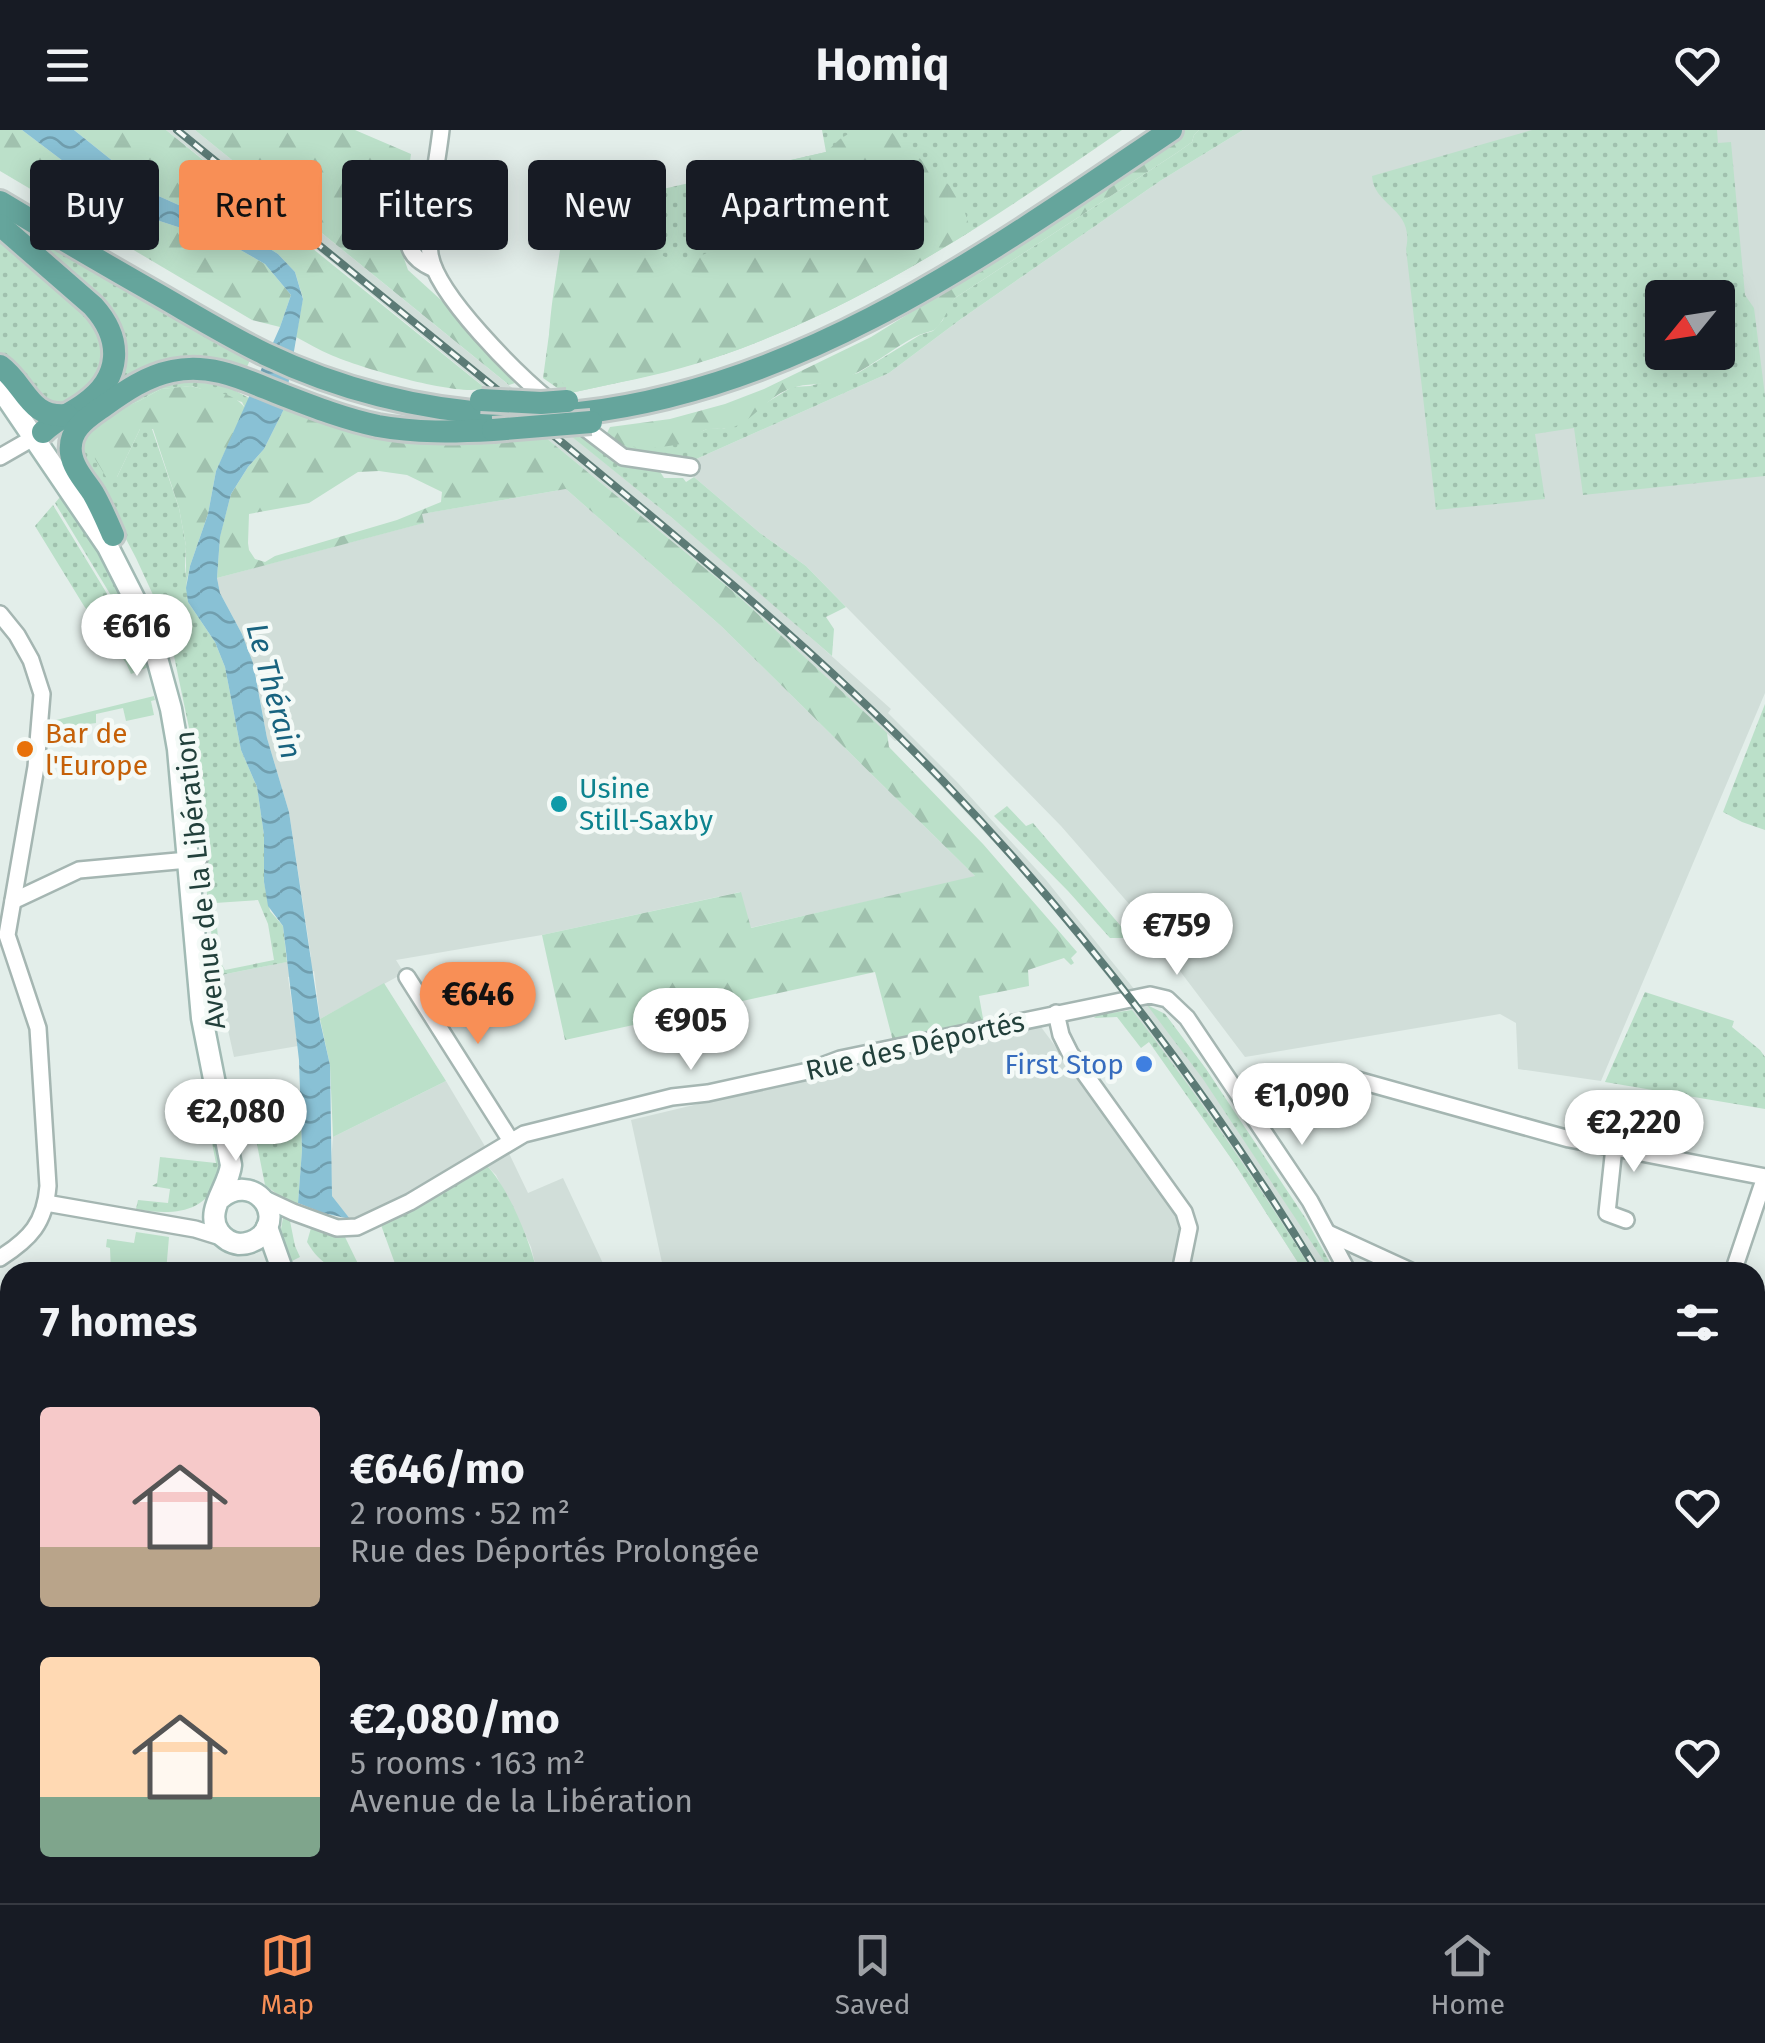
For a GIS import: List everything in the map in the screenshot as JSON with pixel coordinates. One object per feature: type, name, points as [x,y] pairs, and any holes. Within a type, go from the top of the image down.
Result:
[{"type":"main road","points":[[579,412],[634,391],[685,380],[751,358],[824,326],[950,257],[1143,130]]},
{"type":"main road","points":[[0,184],[166,284],[270,356],[318,369],[402,402],[492,415],[579,412],[649,402],[707,387],[762,367],[886,310],[975,259],[1172,130]]},
{"type":"main road","points":[[0,202],[242,335]]},
{"type":"main road","points":[[0,225],[86,299],[113,337],[114,359],[108,378],[58,434],[38,435]]},
{"type":"main road","points":[[0,367],[12,376],[39,411],[74,418],[159,374],[193,368],[236,376],[306,404],[390,428],[438,432],[492,415]]},
{"type":"main road","name":"Avenue de la Libération","points":[[0,367],[114,558],[182,709],[189,750],[202,1018],[231,1164],[218,1202]]},
{"type":"main road","name":"Avenue de la Libération","points":[[0,388],[113,535],[146,596],[166,670]]},
{"type":"main road","points":[[74,418],[71,457],[113,535]]},
{"type":"main road","name":"Avenue de la Libération","points":[[194,860],[218,1045],[240,1156],[260,1196]]},
{"type":"main road","points":[[268,1223],[261,1236],[238,1244],[225,1238],[214,1222],[218,1202],[238,1189],[260,1196],[268,1207],[268,1223],[279,1262]]},
{"type":"main road","points":[[248,1243],[266,1252],[274,1262]]},
{"type":"street","points":[[441,130],[430,240],[434,269],[450,295],[515,371],[611,450],[630,458],[690,467]]},
{"type":"street","points":[[0,458],[38,435]]},
{"type":"street","points":[[0,614],[32,660],[42,694],[36,767],[8,911],[8,941],[35,1013],[40,1038],[48,1186],[38,1225],[0,1258]]},
{"type":"street","points":[[8,911],[79,870],[194,860]]},
{"type":"street","points":[[407,977],[511,1140]]},
{"type":"street","name":"Rue des Déportés","points":[[260,1196],[317,1221],[341,1228],[359,1226],[410,1202],[511,1140],[546,1127],[672,1097],[808,1071],[840,1059],[1161,996],[1182,1012],[1238,1091],[1310,1201],[1343,1262]]},
{"type":"street","points":[[1056,1014],[1070,1054],[1184,1212],[1189,1228],[1182,1262]]},
{"type":"street","points":[[1238,1091],[1286,1076],[1350,1078],[1569,1139],[1765,1177],[1736,1262]]},
{"type":"street","points":[[1614,1147],[1607,1213],[1626,1220]]},
{"type":"street","points":[[164,1224],[193,1219],[218,1202]]},
{"type":"street","points":[[46,1203],[196,1229],[225,1238]]},
{"type":"street","points":[[268,1223],[279,1212],[293,1212]]},
{"type":"street","points":[[1327,1231],[1392,1262]]},
{"type":"shaded area","points":[[166,130],[195,130],[232,160],[204,160]]},
{"type":"shaded area","points":[[1243,130],[1765,130],[1765,693],[1601,1081],[1518,1069],[1516,1023],[1500,1014],[1245,1057],[1130,905],[1061,826],[806,566],[694,477],[694,460],[889,373],[1160,181]]},
{"type":"shaded area","points":[[322,233],[671,517],[891,709],[888,713],[1046,880],[1147,1005],[1165,1014],[1206,1069],[1329,1262],[1298,1262],[1235,1164],[1134,1022],[1126,1000],[1035,886],[898,740],[735,593],[317,250],[322,250]]},
{"type":"shaded area","points":[[566,489],[721,626],[976,877],[750,928],[740,892],[542,935],[396,960],[404,973],[320,1019],[314,971],[288,977],[298,1046],[234,1057],[216,976],[311,957],[289,812],[267,738],[255,671],[217,578],[423,523],[421,514]]},
{"type":"shaded area","points":[[1041,1027],[1174,1206],[1181,1221],[1183,1262],[662,1262],[631,1120],[895,1057]]},
{"type":"shaded area","points":[[446,1081],[489,1153],[505,1145],[528,1193],[563,1178],[602,1262],[535,1262],[496,1175],[486,1165],[419,1206],[361,1234],[332,1196],[333,1137]]},
{"type":"green space","points":[[0,130],[22,130],[62,160],[30,160],[30,189],[0,171]]},
{"type":"green space","points":[[74,130],[166,130],[203,160],[179,160],[179,205],[159,196],[159,160],[112,160]]},
{"type":"green space","points":[[195,130],[355,130],[411,154],[410,160],[342,160],[342,249],[322,233],[322,160],[232,160]]},
{"type":"green space","points":[[822,130],[1122,130],[905,271],[765,339],[692,364],[566,394],[543,378],[561,250],[666,250],[666,188],[686,184],[686,250],[924,250],[924,160],[791,160],[826,152]]},
{"type":"green space","points":[[855,130],[889,130],[922,160],[791,160],[826,152]]},
{"type":"green space","points":[[1185,130],[1199,130],[1192,142],[1178,152],[955,298],[934,330],[909,340],[859,371],[838,381],[784,391],[742,423],[728,429],[707,429],[693,441],[632,447],[612,442],[607,433],[610,427],[670,419],[725,404],[871,337]]},
{"type":"green space","points":[[1199,130],[1243,130],[1160,181],[889,373],[694,460],[623,452],[612,442],[724,429],[792,387],[858,373],[933,331],[955,298],[1178,152],[1192,142]]},
{"type":"green space","points":[[1532,130],[1717,130],[1718,143],[1731,142],[1745,295],[1754,308],[1765,396],[1765,476],[1583,495],[1574,428],[1535,434],[1545,499],[1436,510],[1407,235],[1400,216],[1374,186],[1372,176]]},
{"type":"green space","points":[[924,162],[950,186],[971,231],[837,306],[731,352],[575,392],[559,379],[549,358],[549,342],[560,250],[655,250],[682,260],[711,251],[924,250]]},
{"type":"green space","points":[[5,215],[30,230],[30,244]]},
{"type":"green space","points":[[159,221],[179,227],[179,250],[240,250],[265,264],[291,295],[280,327],[252,320],[134,250],[159,250]]},
{"type":"green space","points":[[0,233],[100,328],[104,361],[93,385],[68,405],[47,407],[0,352]]},
{"type":"green space","points":[[35,250],[64,250],[250,360],[246,369],[198,360],[83,413],[120,348]]},
{"type":"green space","points":[[272,250],[314,250],[485,388],[454,389],[385,373],[331,355],[296,337],[303,298],[295,272]]},
{"type":"green space","points":[[343,250],[401,250],[408,270],[441,300],[515,383],[509,385]]},
{"type":"green space","points":[[167,378],[217,381],[249,398],[245,408],[242,402],[192,386],[161,389],[117,410],[117,477],[140,429],[152,429],[179,508],[186,546],[188,602],[215,642],[225,667],[241,750],[257,787],[264,835],[264,882],[270,911],[283,926],[287,962],[216,976],[189,728],[174,656],[136,558],[86,476],[77,444],[83,428]],"holes":[[[258,900],[268,924],[274,960],[225,970],[220,962],[215,903]]]},
{"type":"green space","points":[[191,386],[228,395],[245,408],[216,471],[208,514],[186,585],[186,546],[179,508],[153,429],[140,429],[117,477],[108,480],[91,444],[100,420],[117,410],[161,389]]},
{"type":"green space","points":[[284,409],[545,437],[735,593],[887,733],[889,747],[983,844],[1077,952],[1071,958],[1074,963],[1071,965],[1064,958],[1028,970],[1029,986],[979,996],[984,1024],[893,1041],[875,972],[565,1040],[542,935],[741,892],[751,928],[975,876],[721,626],[566,489],[422,514],[424,523],[217,578],[220,536],[231,494],[264,449]],"holes":[[[358,472],[407,475],[442,492],[441,502],[265,562],[255,559],[249,550],[249,514],[309,503]]]},
{"type":"green space","points":[[578,431],[616,462],[659,470],[664,478],[683,478],[686,482],[694,477],[806,566],[846,607],[826,617],[834,629],[832,656],[566,432]]},
{"type":"green space","points":[[66,490],[95,533],[153,665],[55,503]]},
{"type":"green space","points":[[53,505],[151,666],[131,674],[35,526]]},
{"type":"green space","points":[[154,696],[154,715],[126,721],[123,708],[96,714],[96,723],[66,727],[65,735],[47,733],[48,722]]},
{"type":"green space","points":[[1765,704],[1765,830],[1723,812]]},
{"type":"green space","points":[[1007,806],[1026,826],[1033,823],[1131,938],[1110,938],[994,816]]},
{"type":"green space","points":[[384,983],[446,1081],[333,1137],[330,1065],[320,1019]]},
{"type":"green space","points":[[1645,992],[1734,1021],[1732,1027],[1765,1057],[1765,1109],[1605,1082]]},
{"type":"green space","points":[[1147,1005],[1165,1014],[1206,1069],[1306,1219],[1330,1262],[1324,1262],[1203,1079]]},
{"type":"green space","points":[[1132,1010],[1226,1139],[1307,1262],[1298,1262],[1149,1042],[1141,1048],[1117,1017],[1094,1018]]},
{"type":"green space","points":[[300,1102],[298,1203],[290,1221],[300,1257],[290,1262],[279,1240],[286,1201],[265,1185],[250,1109]]},
{"type":"green space","points":[[215,1127],[223,1166],[218,1181],[203,1201],[172,1212],[136,1209],[138,1200],[168,1203],[170,1189],[152,1186],[157,1183],[160,1157],[216,1163],[209,1128]]},
{"type":"green space","points":[[486,1165],[503,1187],[534,1262],[394,1262],[381,1225]]},
{"type":"green space","points":[[311,1228],[345,1237],[357,1262],[324,1262],[307,1242]]},
{"type":"green space","points":[[136,1232],[169,1237],[167,1262],[111,1262],[107,1239],[134,1243]]},
{"type":"water","points":[[22,130],[74,130],[112,160],[62,160]]},
{"type":"water","points":[[159,196],[179,205],[179,227],[159,221]]},
{"type":"water","points":[[240,250],[272,250],[278,254],[295,272],[303,299],[284,409],[264,449],[231,494],[220,537],[217,578],[220,593],[253,663],[267,738],[289,812],[330,1065],[332,1196],[350,1219],[298,1203],[302,1150],[299,1060],[283,926],[268,906],[257,787],[241,750],[225,667],[215,642],[188,602],[186,588],[216,471],[291,295],[265,264]]},
{"type":"railway","points":[[177,130],[661,524],[805,648],[897,735],[995,837],[1096,955],[1190,1078],[1312,1262]]},
{"type":"place","name":"Bar de l'Europe","points":[[25,749]]},
{"type":"place","name":"Usine Still-Saxby","points":[[559,804]]},
{"type":"place","name":"First Stop","points":[[1144,1064]]},
{"type":"water label","name":"Le Thérain","points":[[274,691]]}]
